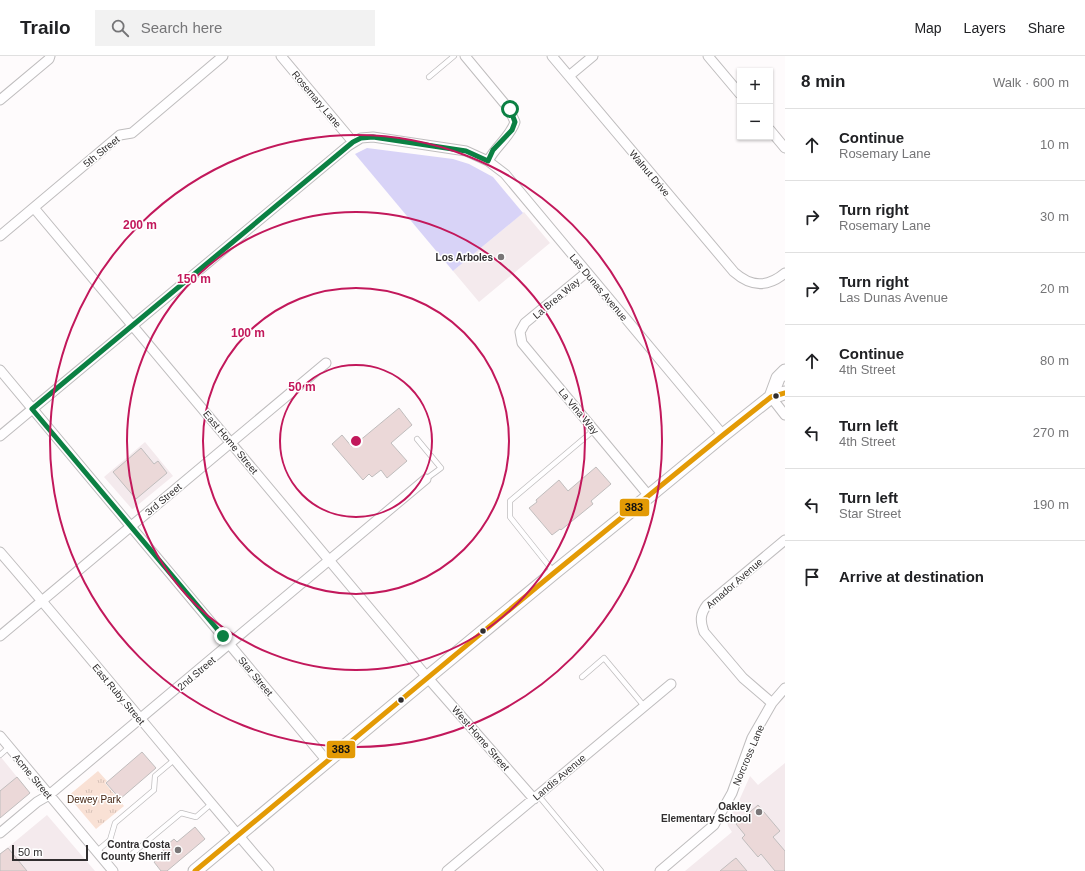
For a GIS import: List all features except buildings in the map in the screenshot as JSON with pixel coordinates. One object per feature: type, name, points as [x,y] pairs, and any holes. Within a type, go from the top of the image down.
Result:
[{"type":"main road","points":[[770,397],[778,378],[785,371]]},
{"type":"main road","points":[[196,871],[427,677],[723,435],[770,397],[785,393]]},
{"type":"street","points":[[0,100],[49,59],[50,56]]},
{"type":"street","name":"5th Street","points":[[0,236],[120,135],[132,133],[223,56]]},
{"type":"street","name":"Rosemary Lane","points":[[281,56],[353,142]]},
{"type":"street","points":[[464,56],[510,109],[515,122],[512,130],[493,150],[488,161]]},
{"type":"street","name":"Walnut Drive","points":[[552,56],[742,280],[754,284],[766,283],[780,277],[785,273]]},
{"type":"street","points":[[569,76],[593,56]]},
{"type":"street","points":[[708,56],[737,90]]},
{"type":"street","points":[[773,134],[785,148]]},
{"type":"street","name":"Las Dunas Avenue","points":[[353,142],[361,138],[373,137],[466,151],[488,161],[505,174],[723,435]]},
{"type":"street","points":[[0,436],[353,142]]},
{"type":"street","name":"East Home Street","points":[[34,208],[427,677]]},
{"type":"street","name":"La Brea Way","points":[[525,323],[587,272]]},
{"type":"street","name":"La Vina Way","points":[[525,323],[520,332],[522,343],[650,496]]},
{"type":"street","name":"3rd Street","points":[[0,636],[326,363]]},
{"type":"street","name":"Star Street","points":[[0,370],[327,761]]},
{"type":"street","points":[[770,397],[785,415]]},
{"type":"street","name":"2nd Street","points":[[0,833],[37,802],[49,795],[230,645],[426,479]]},
{"type":"street","name":"Amador Avenue","points":[[772,703],[743,678],[709,637],[703,628],[701,617],[703,610],[707,605],[785,540]]},
{"type":"street","name":"East Ruby Street","points":[[0,552],[269,871]]},
{"type":"street","name":"West Home Street","points":[[427,677],[536,797]]},
{"type":"street","name":"Landis Avenue","points":[[447,871],[671,684]]},
{"type":"street","name":"Norcross Lane","points":[[660,871],[714,825],[732,793],[752,738],[772,703],[785,688]]},
{"type":"street","name":"Acme Street","points":[[0,736],[113,871]]},
{"type":"lane","points":[[429,77],[454,56]]},
{"type":"lane","points":[[555,572],[510,518],[510,501],[594,430]]},
{"type":"lane","points":[[417,439],[441,468],[426,479]]},
{"type":"lane","points":[[582,677],[604,658],[644,706]]},
{"type":"lane","points":[[0,755],[9,747]]},
{"type":"lane","points":[[96,852],[110,840],[115,823],[154,790],[155,776],[174,760]]},
{"type":"lane","points":[[536,797],[601,871]]},
{"type":"lane","points":[[133,853],[181,812],[196,817],[211,804]]},
{"type":"shaded area","points":[[367,148],[453,159],[469,164],[493,177],[523,213],[453,271],[355,154]]},
{"type":"shaded area","name":"Los Arboles","points":[[524,212],[550,243],[479,302],[453,271]]},
{"type":"shaded area","points":[[145,442],[173,476],[132,509],[104,477]]},
{"type":"shaded area","points":[[0,756],[30,793],[0,818]]},
{"type":"shaded area","name":"Oakley Elementary School","points":[[785,763],[785,871],[685,871],[732,832],[727,821],[738,803],[750,776],[758,785]]},
{"type":"shaded area","points":[[47,815],[95,871],[0,871],[0,854]]},
{"type":"green space","name":"Dewey Park","points":[[98,771],[107,781],[105,783],[124,806],[96,829],[68,796]]},
{"type":"transit line","name":"383","points":[[195,871],[555,572],[723,435],[771,397],[785,393]]},
{"type":"place","name":"Los Arboles","points":[[501,257]]},
{"type":"place","name":"Oakley Elementary School","points":[[759,812]]},
{"type":"place","name":"Contra Costa County Sheriff","points":[[178,850]]},
{"type":"route","points":[[223,636],[32,409],[353,142],[361,138],[373,137],[466,151],[488,161],[493,150],[512,130],[515,122],[510,109]]}]
